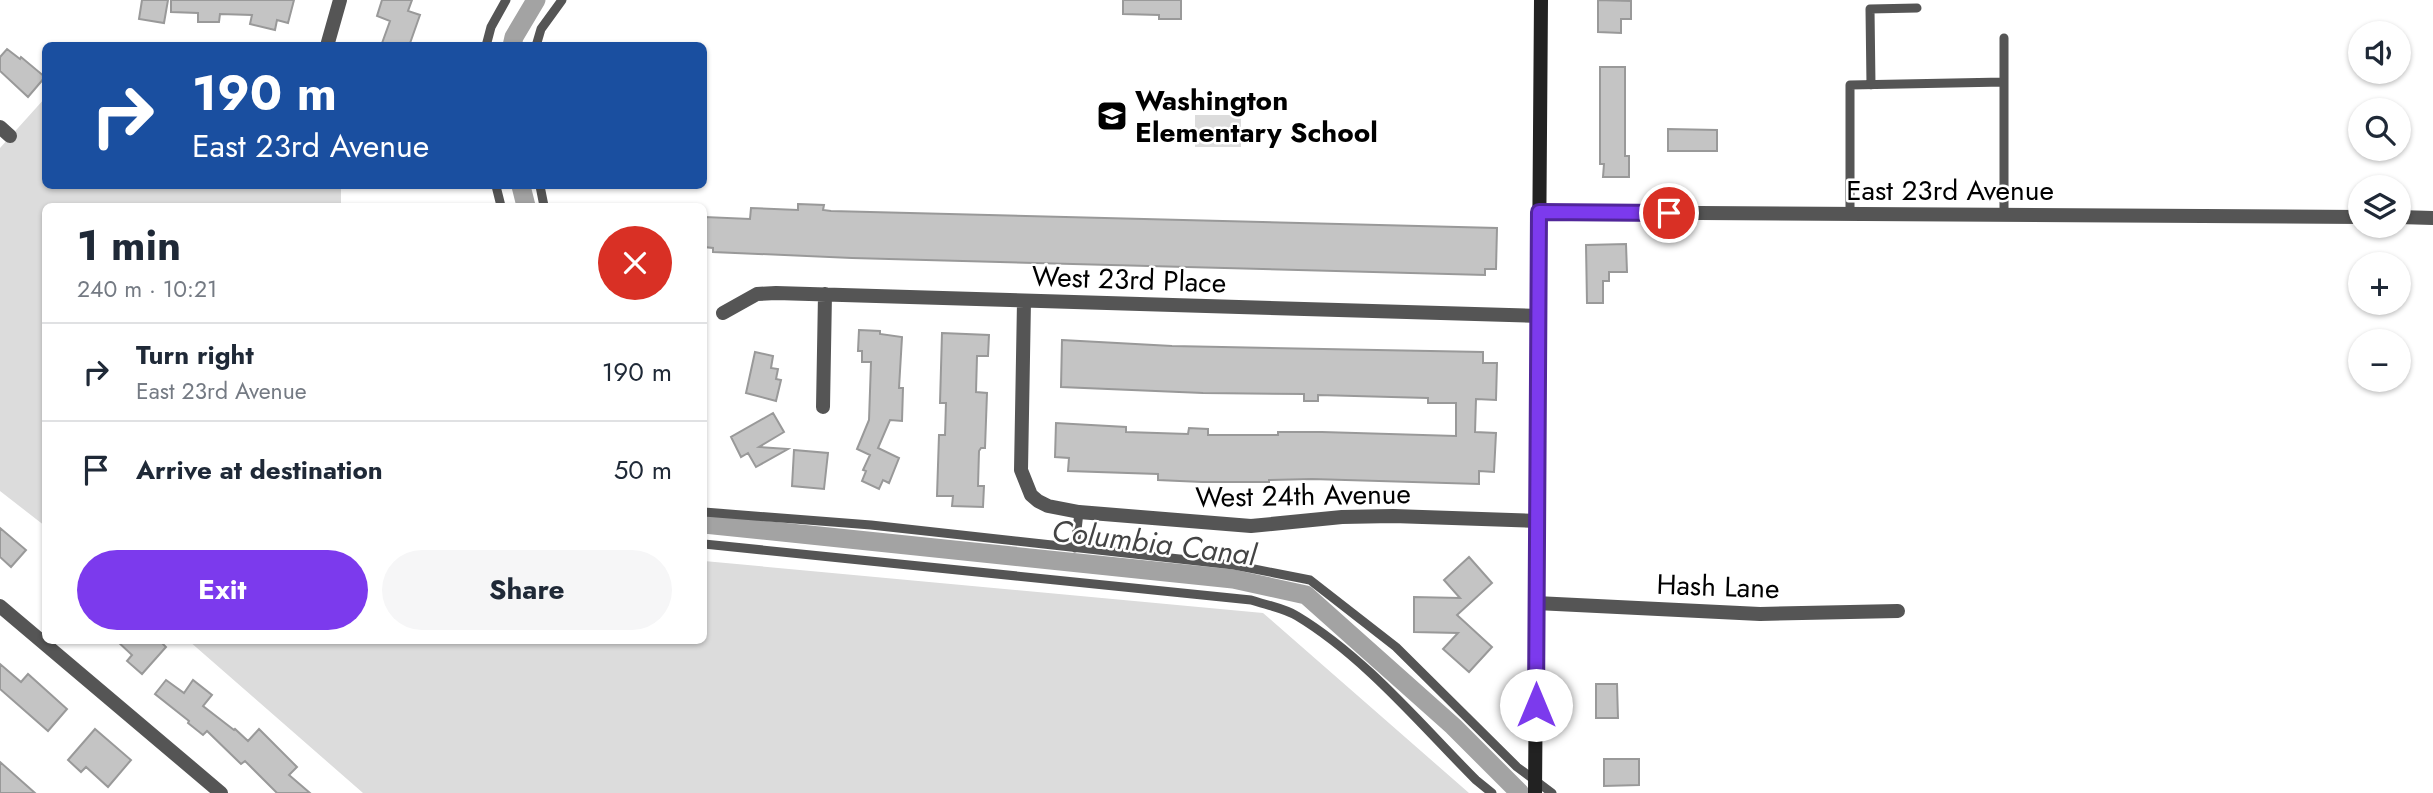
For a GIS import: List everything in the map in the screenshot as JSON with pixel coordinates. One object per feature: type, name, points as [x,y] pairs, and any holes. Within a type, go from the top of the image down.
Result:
[{"type":"main road","points":[[1535,787],[1541,0]]},
{"type":"street","points":[[328,42],[340,0]]},
{"type":"street","name":"East 23rd Avenue","points":[[1539,212],[2348,217]]},
{"type":"street","points":[[2411,217],[2433,218]]},
{"type":"street","name":"West 23rd Place","points":[[723,313],[757,294],[825,294],[1538,316]]},
{"type":"street","points":[[823,407],[825,294]]},
{"type":"street","name":"West 24th Avenue","points":[[1024,301],[1021,470],[1031,495],[1048,506],[1079,512],[1241,526],[1393,516],[1537,521]]},
{"type":"street","name":"Hash Lane","points":[[1536,603],[1760,614],[1898,611]]},
{"type":"street","points":[[0,606],[42,642]]},
{"type":"street","points":[[45,644],[221,793]]},
{"type":"lane","points":[[487,42],[491,27],[506,0]]},
{"type":"lane","points":[[537,42],[541,29],[562,0]]},
{"type":"lane","points":[[1871,85],[1870,9],[1917,8]]},
{"type":"lane","points":[[2004,38],[2004,214]]},
{"type":"lane","points":[[1850,214],[1850,85],[2004,82]]},
{"type":"lane","points":[[707,512],[871,525],[1234,565],[1310,580],[1396,647],[1535,787],[1552,793]]},
{"type":"lane","points":[[1075,548],[1079,512]]},
{"type":"lane","points":[[707,544],[1251,600],[1294,615],[1329,638],[1364,667],[1492,793]]},
{"type":"shaded area","points":[[42,101],[42,189],[341,189],[341,203],[42,203],[42,524],[0,491],[0,148]]},
{"type":"shaded area","points":[[1195,115],[1241,115],[1241,147],[1195,147]]},
{"type":"shaded area","points":[[707,561],[1263,613],[1469,793],[363,793],[192,644],[707,644]]},
{"type":"building","points":[[142,0],[168,0],[164,23],[139,19]]},
{"type":"building","points":[[171,0],[294,0],[288,23],[277,20],[275,30],[250,24],[252,15],[220,14],[219,22],[198,22],[198,13],[171,12]]},
{"type":"building","points":[[382,0],[412,0],[408,11],[420,15],[410,42],[382,42],[390,21],[377,16]]},
{"type":"building","points":[[1123,0],[1181,0],[1181,19],[1123,14]]},
{"type":"building","points":[[1598,0],[1631,1],[1631,19],[1621,19],[1621,33],[1598,32]]},
{"type":"building","points":[[7,49],[42,74],[42,81],[28,97],[0,71],[0,57]]},
{"type":"building","points":[[1600,67],[1625,67],[1625,156],[1629,156],[1629,177],[1603,177],[1604,164],[1600,164]]},
{"type":"building","points":[[1668,129],[1717,130],[1717,151],[1668,151]]},
{"type":"building","points":[[798,204],[824,205],[823,210],[831,211],[1497,228],[1496,269],[1485,269],[1485,275],[852,258],[713,252],[713,248],[707,247],[707,217],[750,219],[751,208],[798,210]]},
{"type":"building","points":[[1626,244],[1627,272],[1609,272],[1609,281],[1603,281],[1603,303],[1587,303],[1586,245]]},
{"type":"building","points":[[859,330],[880,331],[880,334],[902,337],[899,388],[903,388],[902,421],[890,420],[878,448],[899,458],[889,483],[883,480],[879,489],[862,481],[866,471],[863,470],[870,455],[857,449],[869,420],[871,362],[862,362],[862,351],[858,351]]},
{"type":"building","points":[[942,333],[989,335],[988,356],[977,356],[976,392],[987,393],[985,448],[979,451],[978,486],[984,486],[983,507],[952,506],[953,496],[937,496],[939,435],[945,435],[946,403],[940,403]]},
{"type":"building","points":[[1062,340],[1172,346],[1483,352],[1483,363],[1497,363],[1496,400],[1476,399],[1475,432],[1496,433],[1494,472],[1479,471],[1479,484],[1312,479],[1202,482],[1158,480],[1158,474],[1068,471],[1069,458],[1055,457],[1056,423],[1126,427],[1126,432],[1188,434],[1189,428],[1208,429],[1208,435],[1322,432],[1456,436],[1456,403],[1428,403],[1428,398],[1318,395],[1318,401],[1304,401],[1304,394],[1061,387]]},
{"type":"building","points":[[755,352],[773,356],[771,368],[778,369],[776,379],[781,380],[776,401],[746,393]]},
{"type":"building","points":[[773,413],[784,432],[759,447],[788,449],[756,467],[748,453],[741,457],[731,437]]},
{"type":"building","points":[[794,450],[828,453],[824,489],[792,486]]},
{"type":"building","points":[[0,528],[26,550],[11,567],[0,557]]},
{"type":"building","points":[[1469,557],[1492,583],[1457,615],[1492,647],[1469,672],[1443,649],[1458,633],[1414,632],[1414,597],[1460,598],[1444,580]]},
{"type":"building","points":[[120,644],[163,644],[166,647],[142,674],[127,661],[132,655]]},
{"type":"building","points":[[0,664],[21,682],[28,674],[67,709],[48,731],[0,689]]},
{"type":"building","points":[[166,680],[184,693],[193,680],[212,695],[203,706],[248,741],[259,729],[297,767],[289,775],[310,793],[277,793],[245,761],[241,764],[207,731],[203,735],[155,694]]},
{"type":"building","points":[[1596,684],[1617,684],[1618,718],[1596,718]]},
{"type":"building","points":[[95,729],[131,760],[108,787],[86,767],[81,772],[68,760]]},
{"type":"building","points":[[1604,759],[1639,759],[1639,785],[1604,786]]},
{"type":"building","points":[[0,762],[35,793],[0,793]]},
{"type":"waterway","name":"Columbia Canal","points":[[513,42],[536,0]]},
{"type":"waterway","name":"Columbia Canal","points":[[522,189],[525,203]]},
{"type":"waterway","name":"Columbia Canal","points":[[707,524],[1233,579],[1306,595],[1453,726],[1520,793]]},
{"type":"place","name":"Washington Elementary School","points":[[1112,116]]},
{"type":"route","points":[[1536,705],[1539,212],[1669,213]]}]
